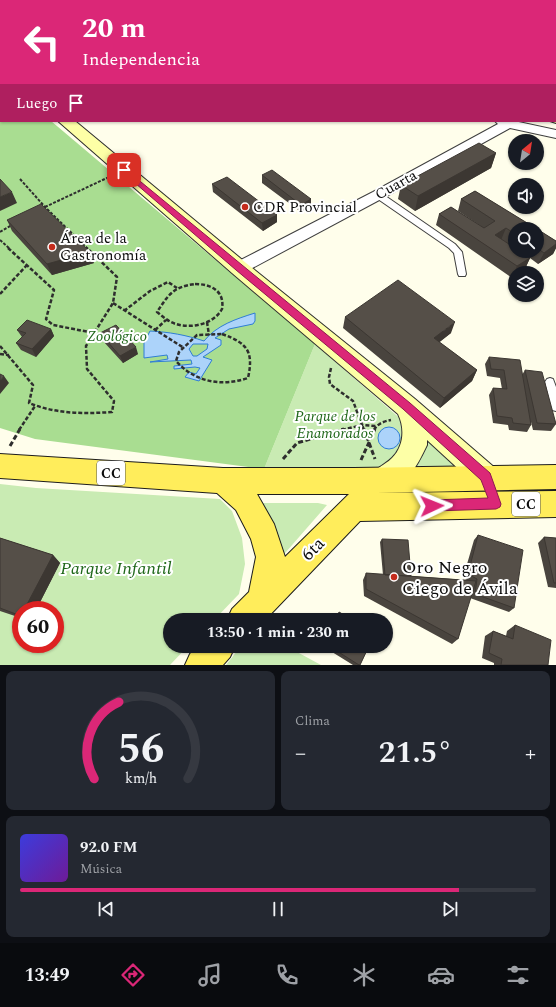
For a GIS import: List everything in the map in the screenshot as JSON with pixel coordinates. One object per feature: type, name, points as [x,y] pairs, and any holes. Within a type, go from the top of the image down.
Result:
[{"type":"main road","name":"CC","points":[[3,459],[222,481],[274,482],[353,494],[496,504],[556,504]]},
{"type":"main road","name":"CC","points":[[384,479],[556,476]]},
{"type":"main road","points":[[486,477],[496,504]]},
{"type":"main road","name":"6ta","points":[[253,610],[353,494],[384,479]]},
{"type":"main road","points":[[222,481],[246,501],[264,534],[270,557],[253,610]]},
{"type":"main road","points":[[201,665],[212,653]]},
{"type":"street","points":[[67,122],[345,356],[400,413],[486,477]]},
{"type":"street","points":[[505,122],[528,129],[556,134]]},
{"type":"street","name":"Cuarta","points":[[239,268],[378,195],[505,122]]},
{"type":"street","points":[[384,479],[402,466],[414,445],[415,423],[400,413]]},
{"type":"lane","points":[[378,195],[452,246],[458,252],[462,274]]},
{"type":"lane","points":[[550,382],[556,407]]},
{"type":"path","points":[[39,211],[124,170]]},
{"type":"path","points":[[0,346],[34,385],[29,403],[35,406],[76,414],[112,412],[114,401],[87,369],[86,346],[113,303],[117,277],[45,207],[20,179]]},
{"type":"path","points":[[0,232],[13,225]]},
{"type":"path","points":[[0,240],[54,290],[46,319],[53,325],[94,333]]},
{"type":"path","points":[[0,294],[27,265]]},
{"type":"path","points":[[124,311],[150,291],[168,282],[177,288]]},
{"type":"path","points":[[191,284],[211,285],[217,290],[223,302],[221,311],[216,318],[198,325],[179,325],[166,320],[157,312],[168,295],[177,288],[191,284]]},
{"type":"path","points":[[113,303],[184,348]]},
{"type":"path","points":[[155,330],[166,320]]},
{"type":"path","points":[[207,322],[209,335]]},
{"type":"path","points":[[222,334],[244,344],[250,356],[252,365],[248,378],[239,382],[215,383],[197,378],[181,368],[176,361],[179,352],[184,348],[197,335],[222,334]]},
{"type":"path","points":[[0,354],[9,355]]},
{"type":"path","points":[[345,356],[330,369],[328,377],[330,384],[353,401],[368,443]]},
{"type":"path","points":[[3,459],[35,406]]},
{"type":"path","points":[[274,482],[284,457],[297,443],[362,425],[376,426],[400,413]]},
{"type":"path","points":[[353,494],[368,443],[376,426]]},
{"type":"green space","name":"Zoológico","points":[[0,122],[52,122],[315,344],[264,469],[35,439],[0,428]]},
{"type":"green space","name":"Parque de los Enamorados","points":[[315,344],[403,421],[408,445],[380,472],[264,469]]},
{"type":"green space","points":[[425,438],[463,472],[409,471],[421,456]]},
{"type":"green space","name":"Parque Infantil","points":[[0,484],[36,488],[220,499],[232,511],[242,538],[245,564],[239,594],[221,613],[163,613],[163,653],[181,653],[170,665],[0,665]]},
{"type":"green space","points":[[263,503],[318,503],[327,505],[279,560],[256,506]]},
{"type":"green space","points":[[235,653],[299,653],[321,665],[226,665]]},
{"type":"water","points":[[255,313],[255,321],[253,324],[229,329],[215,338],[221,340],[221,345],[203,357],[212,360],[199,381],[185,377],[189,372],[196,374],[200,368],[174,369],[174,366],[192,364],[191,360],[150,362],[168,359],[167,355],[144,358],[144,343],[150,331],[177,334],[204,341],[209,335],[221,327],[234,320]],"holes":[[[193,344],[208,344],[207,349],[197,356],[193,356],[189,349]]]},
{"type":"water","points":[[389,427],[397,430],[400,438],[397,446],[389,449],[381,446],[378,438],[381,430]]},
{"type":"building","points":[[479,143],[496,153],[418,196],[401,185]]},
{"type":"building","points":[[272,170],[311,199],[301,205],[262,175]]},
{"type":"building","points":[[227,177],[277,215],[262,223],[212,184]]},
{"type":"building","points":[[0,179],[12,192],[0,197]]},
{"type":"building","points":[[475,191],[508,211],[508,214],[513,214],[526,222],[508,222],[508,229],[506,228],[495,235],[508,243],[508,258],[530,258],[517,266],[439,214],[451,207],[484,228],[495,221],[461,199]]},
{"type":"building","name":"Área de la Gastronomía","points":[[41,204],[90,252],[47,264],[7,220]]},
{"type":"building","points":[[544,233],[556,241],[556,244],[544,253]]},
{"type":"building","points":[[398,280],[455,322],[434,338],[477,370],[444,398],[345,317]]},
{"type":"building","points":[[27,320],[51,329],[32,349],[16,343],[26,333],[17,330]]},
{"type":"building","points":[[116,325],[136,347],[120,356],[100,333]]},
{"type":"building","points":[[489,357],[520,360],[531,425],[513,423],[512,418],[497,416],[493,388],[507,389],[504,370],[491,369]]},
{"type":"building","points":[[525,370],[542,372],[556,424],[537,423]]},
{"type":"building","points":[[0,374],[4,376],[0,381]]},
{"type":"building","points":[[478,535],[523,550],[514,608],[475,594],[477,579],[468,574]]},
{"type":"building","points":[[544,537],[556,538],[556,583],[554,583]]},
{"type":"building","points":[[0,538],[53,555],[29,601],[12,601],[12,613],[0,608]]},
{"type":"building","points":[[382,539],[408,540],[411,576],[385,575]]},
{"type":"building","points":[[366,573],[476,581],[458,639],[366,589]]},
{"type":"building","points":[[515,625],[551,640],[548,665],[501,665],[502,659],[489,653],[493,631],[513,639]]},
{"type":"building","points":[[340,653],[366,653],[359,665]]},
{"type":"place","name":"CDR Provincial","points":[[245,207]]},
{"type":"place","name":"Área de la Gastronomía","points":[[52,247]]},
{"type":"place","name":"Oro Negro Ciego de Ávila","points":[[394,577]]},
{"type":"route","points":[[124,170],[239,268],[406,406],[486,477],[496,504],[432,506]]}]
